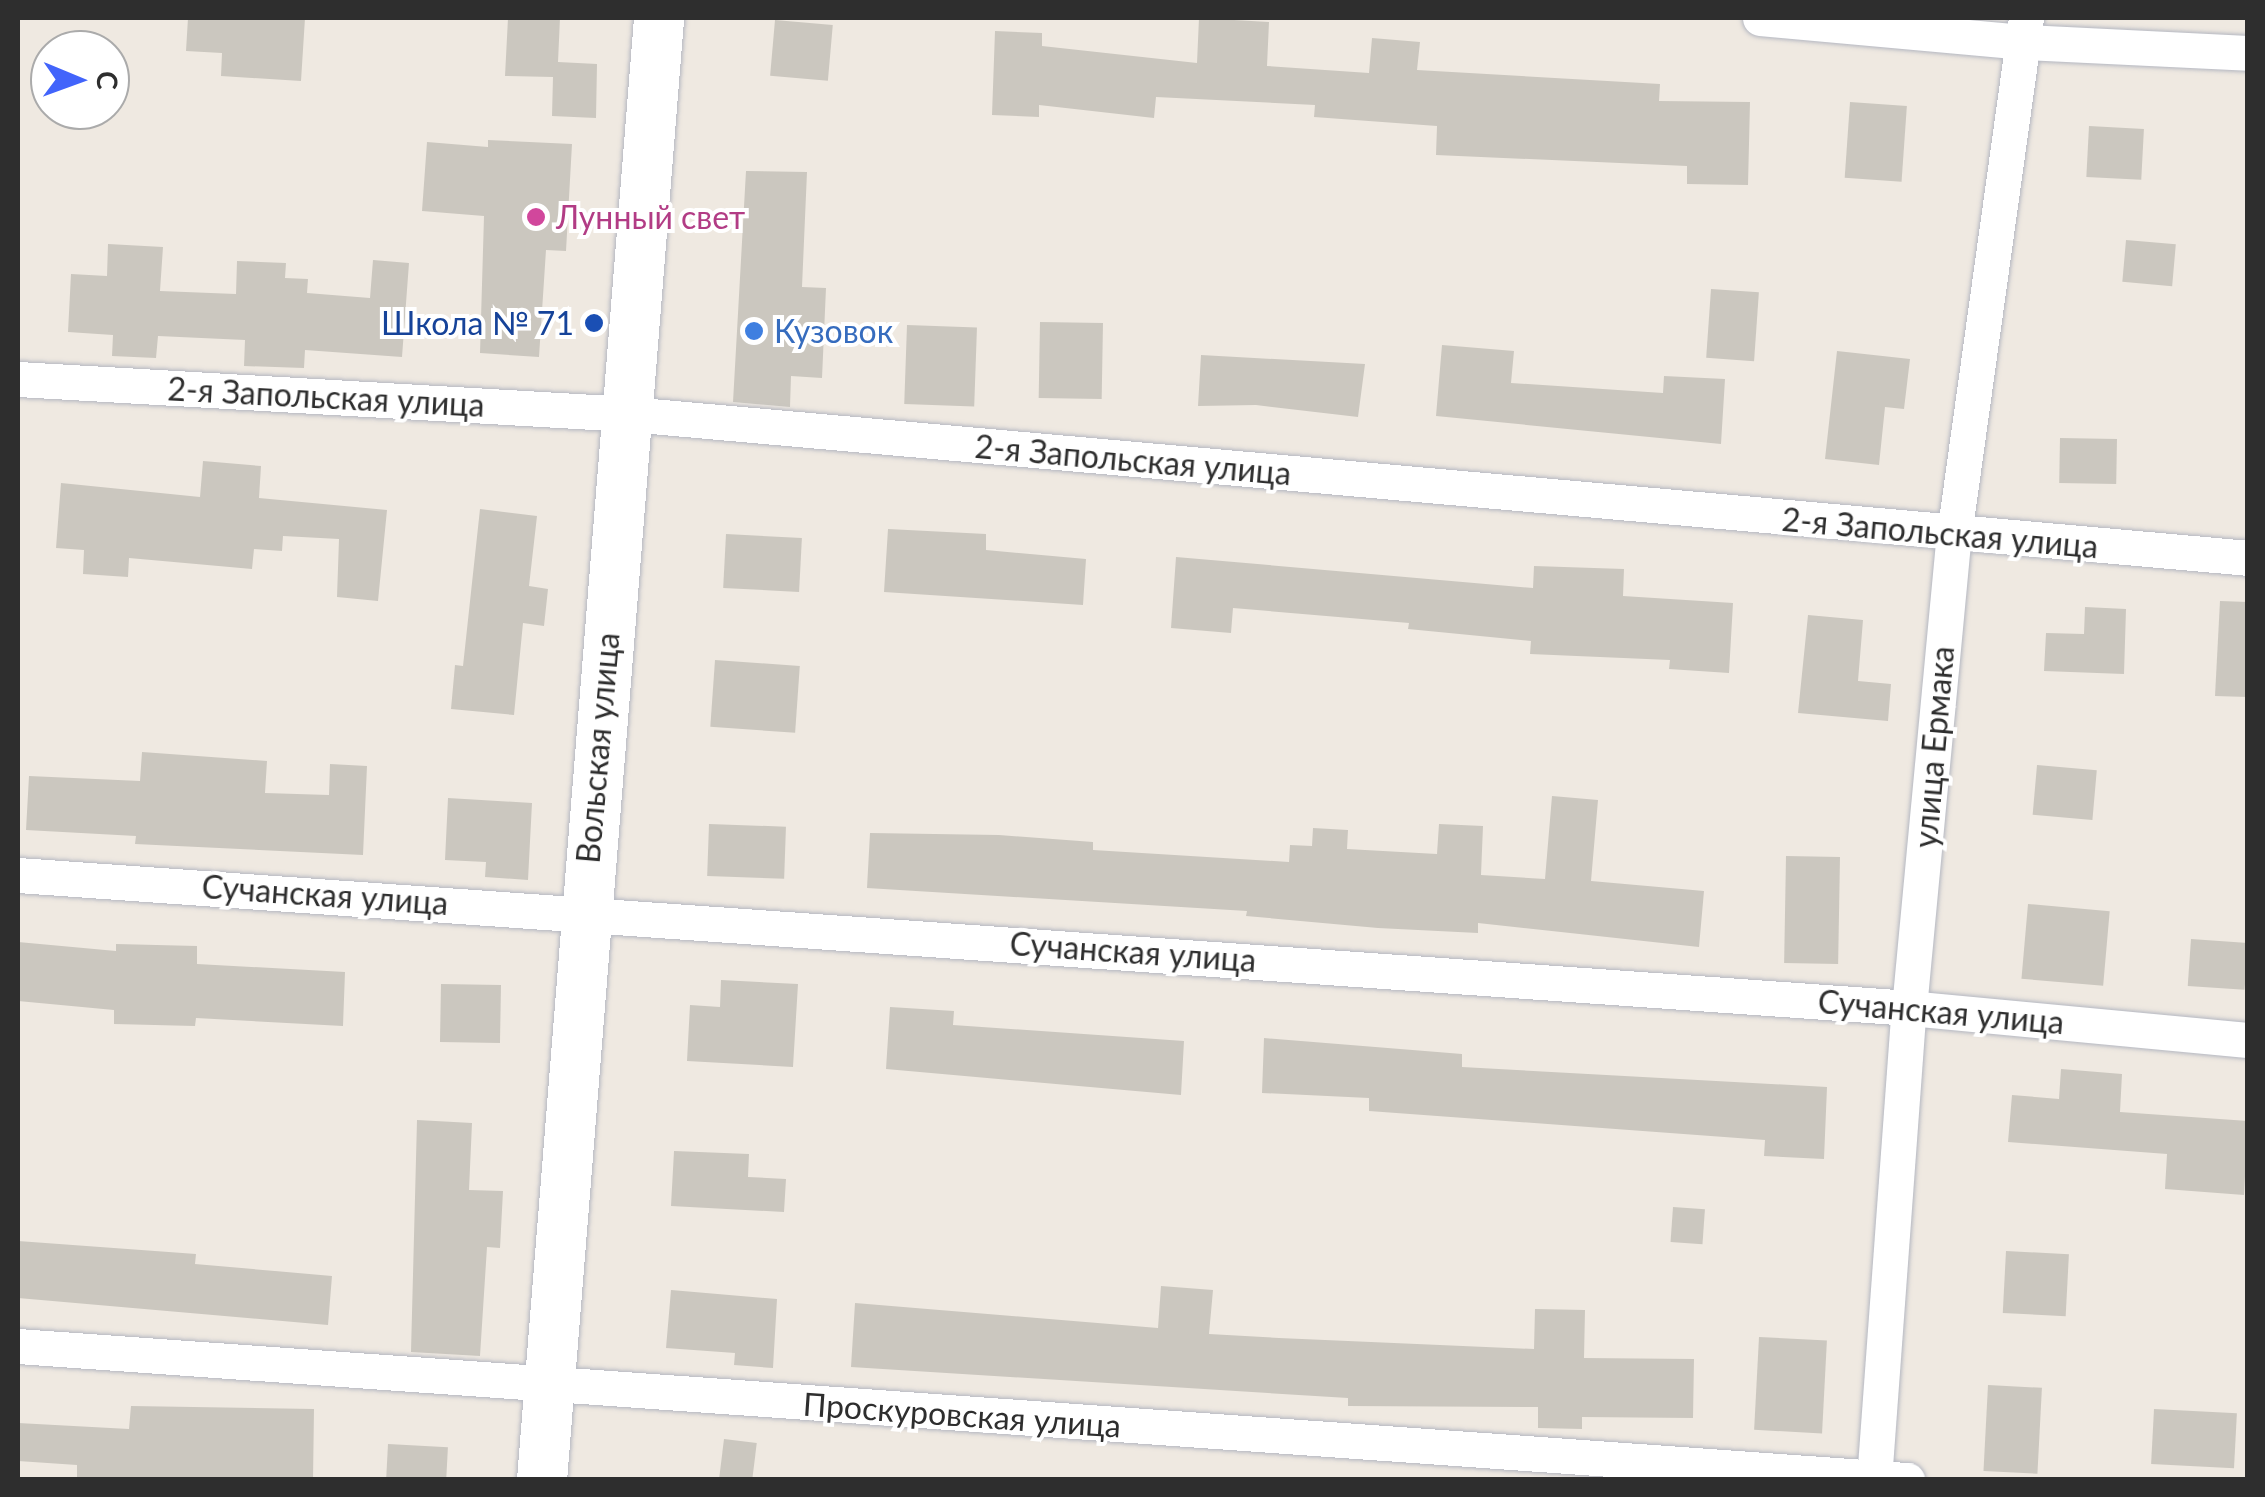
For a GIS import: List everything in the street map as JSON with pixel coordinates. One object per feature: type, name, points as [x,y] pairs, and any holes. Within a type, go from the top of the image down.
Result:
[{"type":"street","name":"Вольская улица","points":[[542,1480],[583,912],[628,414],[658,18]]},
{"type":"street","points":[[1760,18],[2025,30],[2248,53]]},
{"type":"street","name":"улица Ермака","points":[[1885,1478],[1909,1008],[1954,535],[2025,30]]},
{"type":"street","name":"2-я Запольская улица","points":[[18,379],[628,414],[1954,535],[2248,558]]},
{"type":"street","name":"Сучанская улица","points":[[18,875],[1909,1008],[2248,1040]]},
{"type":"street","name":"Проскуровская улица","points":[[18,1346],[551,1387],[1885,1478]]},
{"type":"building","points":[[188,18],[305,18],[301,81],[221,76],[222,53],[186,51]]},
{"type":"building","points":[[508,18],[560,18],[558,62],[597,64],[596,118],[552,116],[553,77],[505,76]]},
{"type":"building","points":[[1199,18],[1269,22],[1267,66],[1369,73],[1372,38],[1420,42],[1417,70],[1660,84],[1659,101],[1750,102],[1748,185],[1687,184],[1687,166],[1436,155],[1437,126],[1314,117],[1315,105],[1156,97],[1154,118],[1039,105],[1039,117],[992,115],[995,31],[1042,33],[1042,46],[1197,63]]},
{"type":"building","points":[[775,20],[833,25],[828,81],[770,76]]},
{"type":"building","points":[[1850,102],[1907,106],[1902,182],[1845,178]]},
{"type":"building","points":[[2089,126],[2144,129],[2141,180],[2086,177]]},
{"type":"building","points":[[488,140],[572,144],[566,251],[546,250],[539,357],[480,353],[484,216],[422,211],[427,142],[488,147]]},
{"type":"building","points":[[746,171],[807,172],[802,287],[826,288],[822,378],[791,376],[790,407],[733,402]]},
{"type":"building","points":[[2126,240],[2176,244],[2172,286],[2122,282]]},
{"type":"building","points":[[108,244],[163,247],[160,291],[236,294],[237,261],[286,263],[285,278],[308,279],[307,293],[370,298],[373,260],[409,263],[402,357],[305,350],[304,368],[244,366],[245,340],[158,336],[156,358],[112,356],[113,335],[68,332],[71,274],[107,276]]},
{"type":"building","points":[[1711,289],[1759,292],[1754,361],[1706,358]]},
{"type":"building","points":[[1040,322],[1103,323],[1102,399],[1039,398]]},
{"type":"building","points":[[907,325],[977,327],[974,406],[904,404]]},
{"type":"building","points":[[1442,345],[1514,351],[1511,383],[1663,393],[1664,376],[1725,379],[1721,444],[1436,416]]},
{"type":"building","points":[[1837,351],[1910,359],[1904,409],[1885,407],[1879,465],[1825,459]]},
{"type":"building","points":[[1201,355],[1365,364],[1358,417],[1256,405],[1198,406]]},
{"type":"building","points":[[2060,438],[2117,439],[2116,484],[2059,483]]},
{"type":"building","points":[[203,461],[261,466],[259,498],[387,510],[378,601],[337,597],[339,539],[283,536],[282,551],[254,549],[252,569],[129,558],[128,577],[83,574],[84,550],[56,548],[61,483],[200,497]]},
{"type":"building","points":[[480,509],[537,516],[529,586],[548,589],[544,626],[523,623],[514,715],[451,709],[455,665],[463,666]]},
{"type":"building","points":[[888,529],[986,534],[986,550],[1086,559],[1083,605],[884,592]]},
{"type":"building","points":[[726,534],[802,538],[799,592],[723,588]]},
{"type":"building","points":[[1176,557],[1533,588],[1534,566],[1624,569],[1623,596],[1733,603],[1729,673],[1669,669],[1670,660],[1530,654],[1531,641],[1408,629],[1409,623],[1233,608],[1231,633],[1171,628]]},
{"type":"building","points":[[2220,601],[2248,602],[2248,697],[2215,696]]},
{"type":"building","points":[[2085,607],[2126,609],[2124,674],[2044,671],[2046,633],[2084,634]]},
{"type":"building","points":[[1808,615],[1863,620],[1858,681],[1891,684],[1888,721],[1798,713]]},
{"type":"building","points":[[715,660],[800,666],[795,733],[710,727]]},
{"type":"building","points":[[142,752],[267,761],[265,793],[329,795],[330,764],[367,766],[363,855],[135,844],[136,836],[26,830],[29,776],[140,781]]},
{"type":"building","points":[[2037,765],[2097,770],[2092,820],[2033,815]]},
{"type":"building","points":[[1552,796],[1598,800],[1591,881],[1704,891],[1699,947],[1478,923],[1478,933],[1378,928],[1246,916],[1247,911],[867,888],[870,833],[999,835],[1093,842],[1093,850],[1289,862],[1290,845],[1312,846],[1313,828],[1348,830],[1347,849],[1437,854],[1439,824],[1483,826],[1481,875],[1545,879]]},
{"type":"building","points":[[448,798],[532,803],[528,880],[485,877],[486,862],[445,860]]},
{"type":"building","points":[[709,824],[786,827],[784,879],[707,876]]},
{"type":"building","points":[[1786,856],[1840,857],[1838,964],[1784,963]]},
{"type":"building","points":[[2028,904],[2110,911],[2103,986],[2021,979]]},
{"type":"building","points":[[2191,939],[2248,943],[2245,990],[2188,986]]},
{"type":"building","points":[[18,942],[116,951],[116,944],[197,946],[197,964],[345,972],[343,1026],[196,1018],[195,1026],[114,1024],[114,1010],[18,1001]]},
{"type":"building","points":[[721,980],[798,984],[793,1067],[687,1061],[690,1005],[720,1007]]},
{"type":"building","points":[[441,984],[501,985],[500,1043],[440,1042]]},
{"type":"building","points":[[890,1007],[954,1011],[953,1025],[1184,1041],[1181,1095],[886,1069]]},
{"type":"building","points":[[1264,1038],[1462,1054],[1462,1067],[1827,1087],[1824,1159],[1764,1156],[1765,1140],[1369,1111],[1369,1098],[1262,1093]]},
{"type":"building","points":[[2061,1069],[2122,1074],[2120,1112],[2248,1121],[2244,1195],[2165,1189],[2167,1154],[2008,1142],[2012,1095],[2059,1099]]},
{"type":"building","points":[[417,1120],[472,1123],[469,1190],[503,1191],[500,1248],[487,1247],[480,1356],[411,1352]]},
{"type":"building","points":[[674,1151],[749,1154],[748,1177],[786,1179],[784,1212],[671,1206]]},
{"type":"building","points":[[1673,1207],[1705,1209],[1702,1244],[1671,1242]]},
{"type":"building","points":[[18,1241],[196,1254],[195,1264],[332,1276],[328,1325],[18,1298]]},
{"type":"building","points":[[2006,1251],[2069,1254],[2066,1316],[2003,1313]]},
{"type":"building","points":[[1161,1286],[1213,1290],[1209,1334],[1279,1338],[1534,1349],[1535,1309],[1585,1310],[1584,1358],[1694,1359],[1693,1418],[1582,1417],[1582,1429],[1538,1428],[1538,1407],[1348,1406],[1348,1398],[851,1367],[855,1303],[1158,1328]]},
{"type":"building","points":[[671,1290],[777,1299],[773,1368],[734,1365],[735,1353],[666,1348]]},
{"type":"building","points":[[1759,1337],[1827,1341],[1822,1433],[1754,1430]]},
{"type":"building","points":[[1988,1385],[2042,1388],[2037,1474],[1983,1471]]},
{"type":"building","points":[[131,1406],[314,1409],[313,1480],[77,1480],[77,1465],[18,1461],[18,1423],[129,1429]]},
{"type":"building","points":[[2154,1409],[2237,1413],[2234,1468],[2151,1464]]},
{"type":"building","points":[[724,1439],[757,1443],[752,1480],[719,1480]]},
{"type":"building","points":[[388,1444],[448,1447],[446,1480],[386,1480]]},
{"type":"place","name":"Лунный свет","points":[[536,217]]},
{"type":"place","name":"Школа № 71","points":[[594,323]]},
{"type":"place","name":"Кузовок","points":[[754,331]]}]
